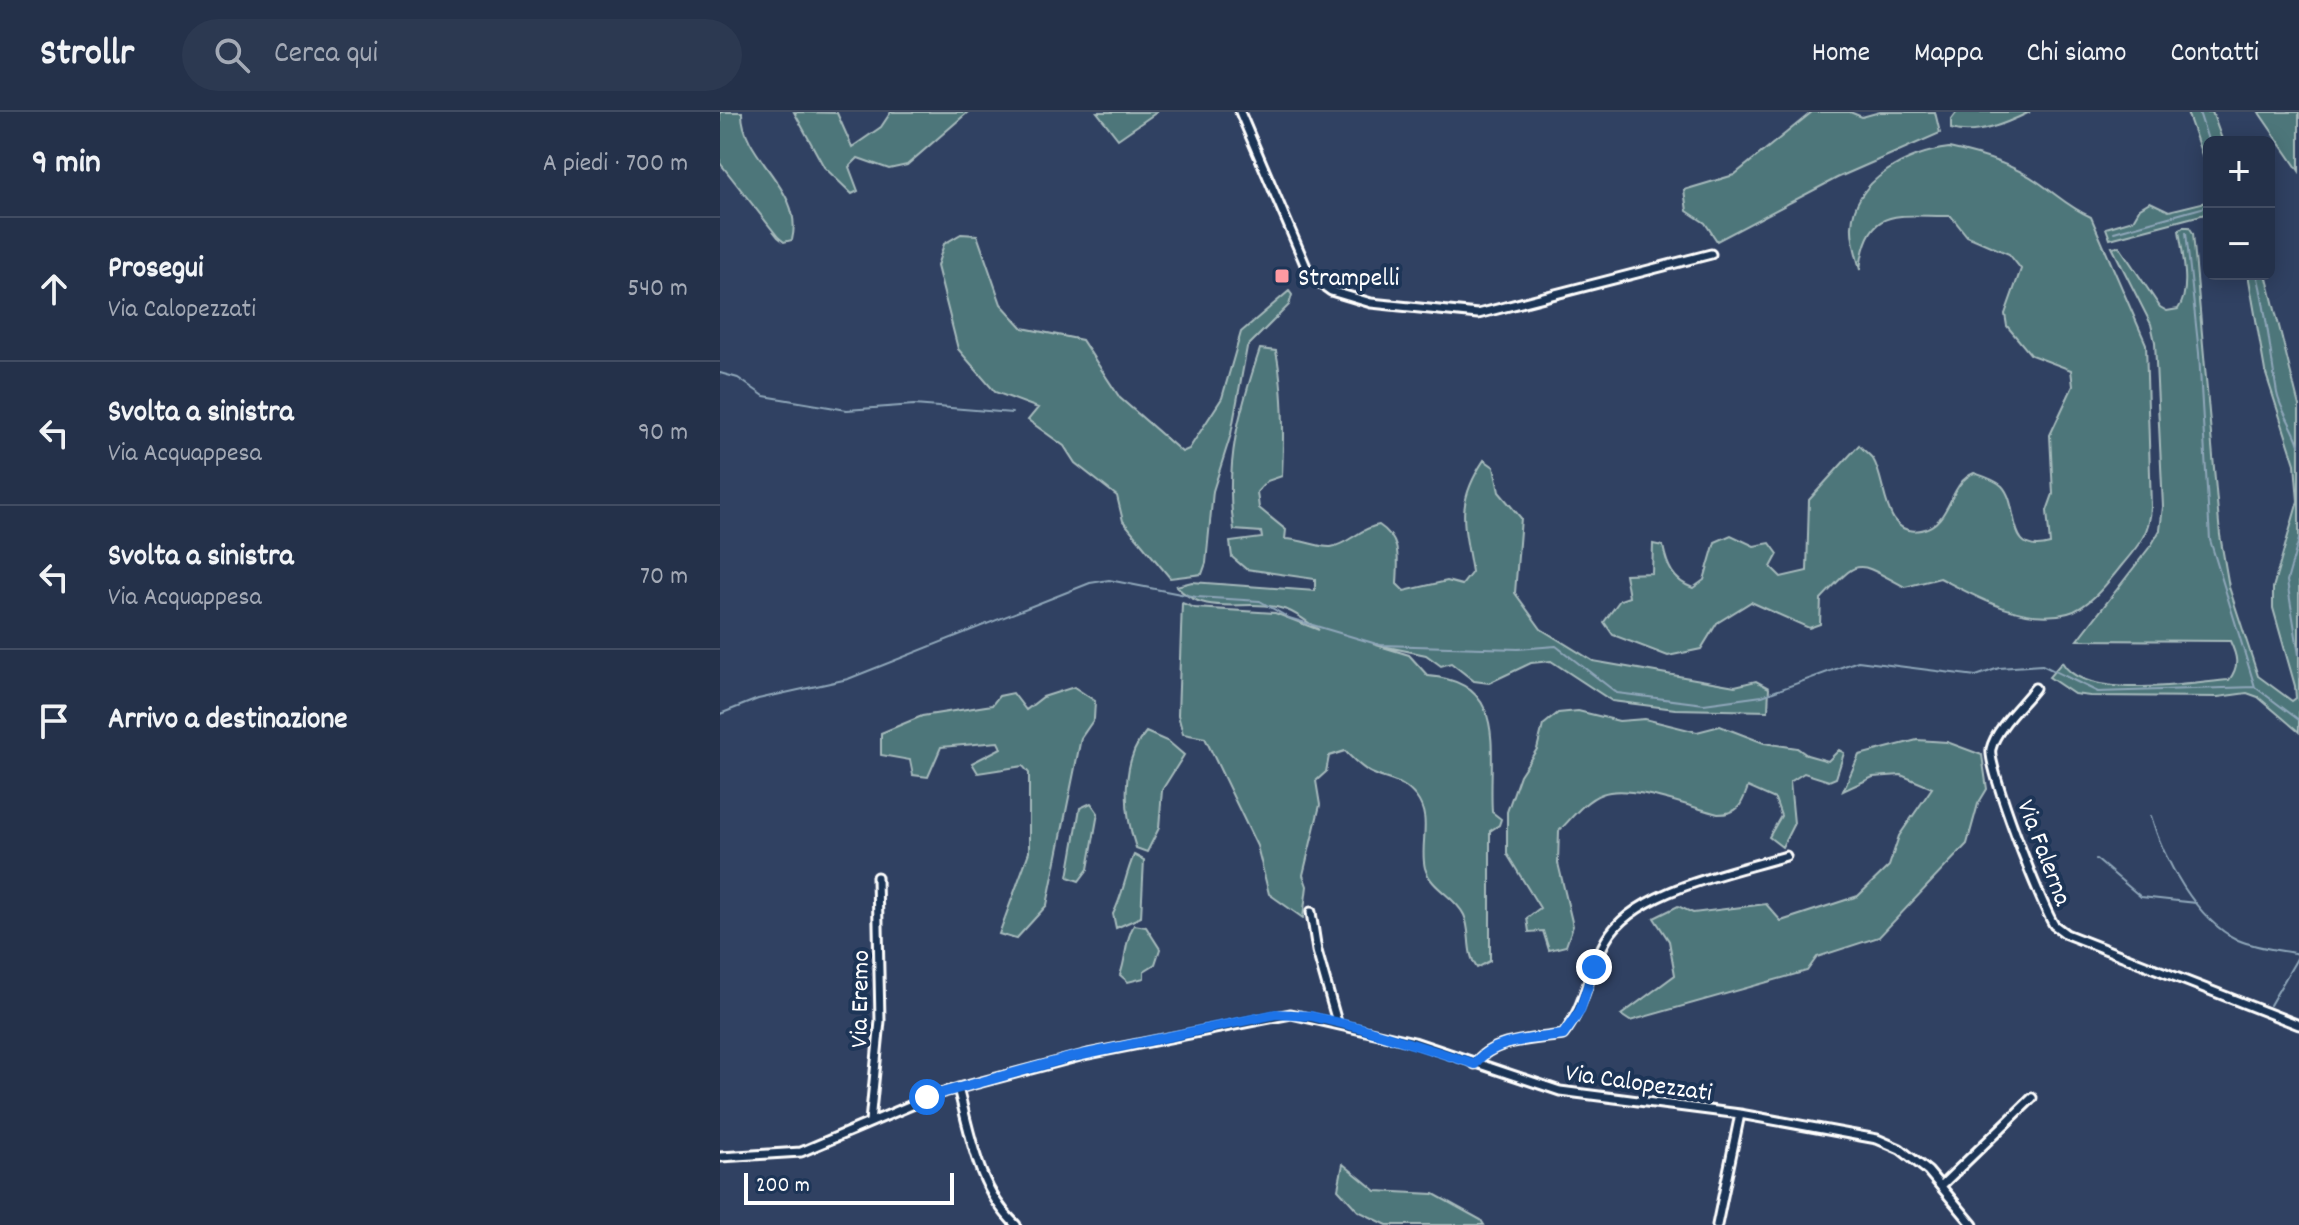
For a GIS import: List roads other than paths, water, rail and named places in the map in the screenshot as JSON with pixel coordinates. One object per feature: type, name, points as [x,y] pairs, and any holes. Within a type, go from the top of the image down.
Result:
[{"type":"street","points":[[1240,112],[1308,272],[1323,287],[1350,298],[1397,308],[1481,313],[1711,254]]},
{"type":"street","name":"Via Falerna","points":[[2035,688],[1994,742],[1991,755],[2026,859],[2055,927],[2299,1025]]},
{"type":"street","points":[[1475,1064],[1483,1054],[1494,1049],[1563,1035],[1580,1011],[1606,940],[1631,913],[1682,889],[1786,856]]},
{"type":"street","name":"Via Eremo","points":[[870,1122],[880,1021],[877,877]]},
{"type":"street","points":[[1311,912],[1315,943],[1337,1022]]},
{"type":"street","name":"Via Calopezzati","points":[[720,1157],[801,1152],[913,1102],[958,1088],[1072,1057],[1276,1014],[1337,1022],[1414,1042],[1568,1093],[1740,1114],[1877,1139],[1910,1156],[1942,1185],[1973,1225]]},
{"type":"street","points":[[958,1088],[987,1188],[1001,1211],[1016,1225]]},
{"type":"street","points":[[1942,1185],[2032,1098]]},
{"type":"street","points":[[1717,1225],[1740,1114]]},
{"type":"waterway","points":[[2199,112],[2207,136]]},
{"type":"waterway","points":[[2114,232],[2203,208]]},
{"type":"waterway","points":[[2186,232],[2199,353],[2210,540],[2255,687]]},
{"type":"waterway","points":[[2258,280],[2277,393],[2299,445]]},
{"type":"waterway","points":[[720,373],[738,378],[764,396],[847,410],[914,405],[1012,413]]},
{"type":"waterway","points":[[2299,539],[2287,581],[2299,655]]},
{"type":"waterway","points":[[720,714],[758,699],[848,679],[1090,583],[1109,580],[1196,597],[1260,601],[1289,618],[1380,645],[1518,649],[1556,646],[1617,693],[1704,704],[1762,696],[1858,661],[1976,676],[1999,668],[2042,665],[2098,692],[2255,687],[2299,720]]},
{"type":"waterway","points":[[2151,816],[2156,833],[2183,886],[2208,918],[2238,940],[2299,954]]},
{"type":"waterway","points":[[2096,859],[2141,897],[2196,903]]},
{"type":"waterway","points":[[2270,1005],[2299,955]]},
{"type":"place","name":"Strampelli","points":[[1282,276]]}]
